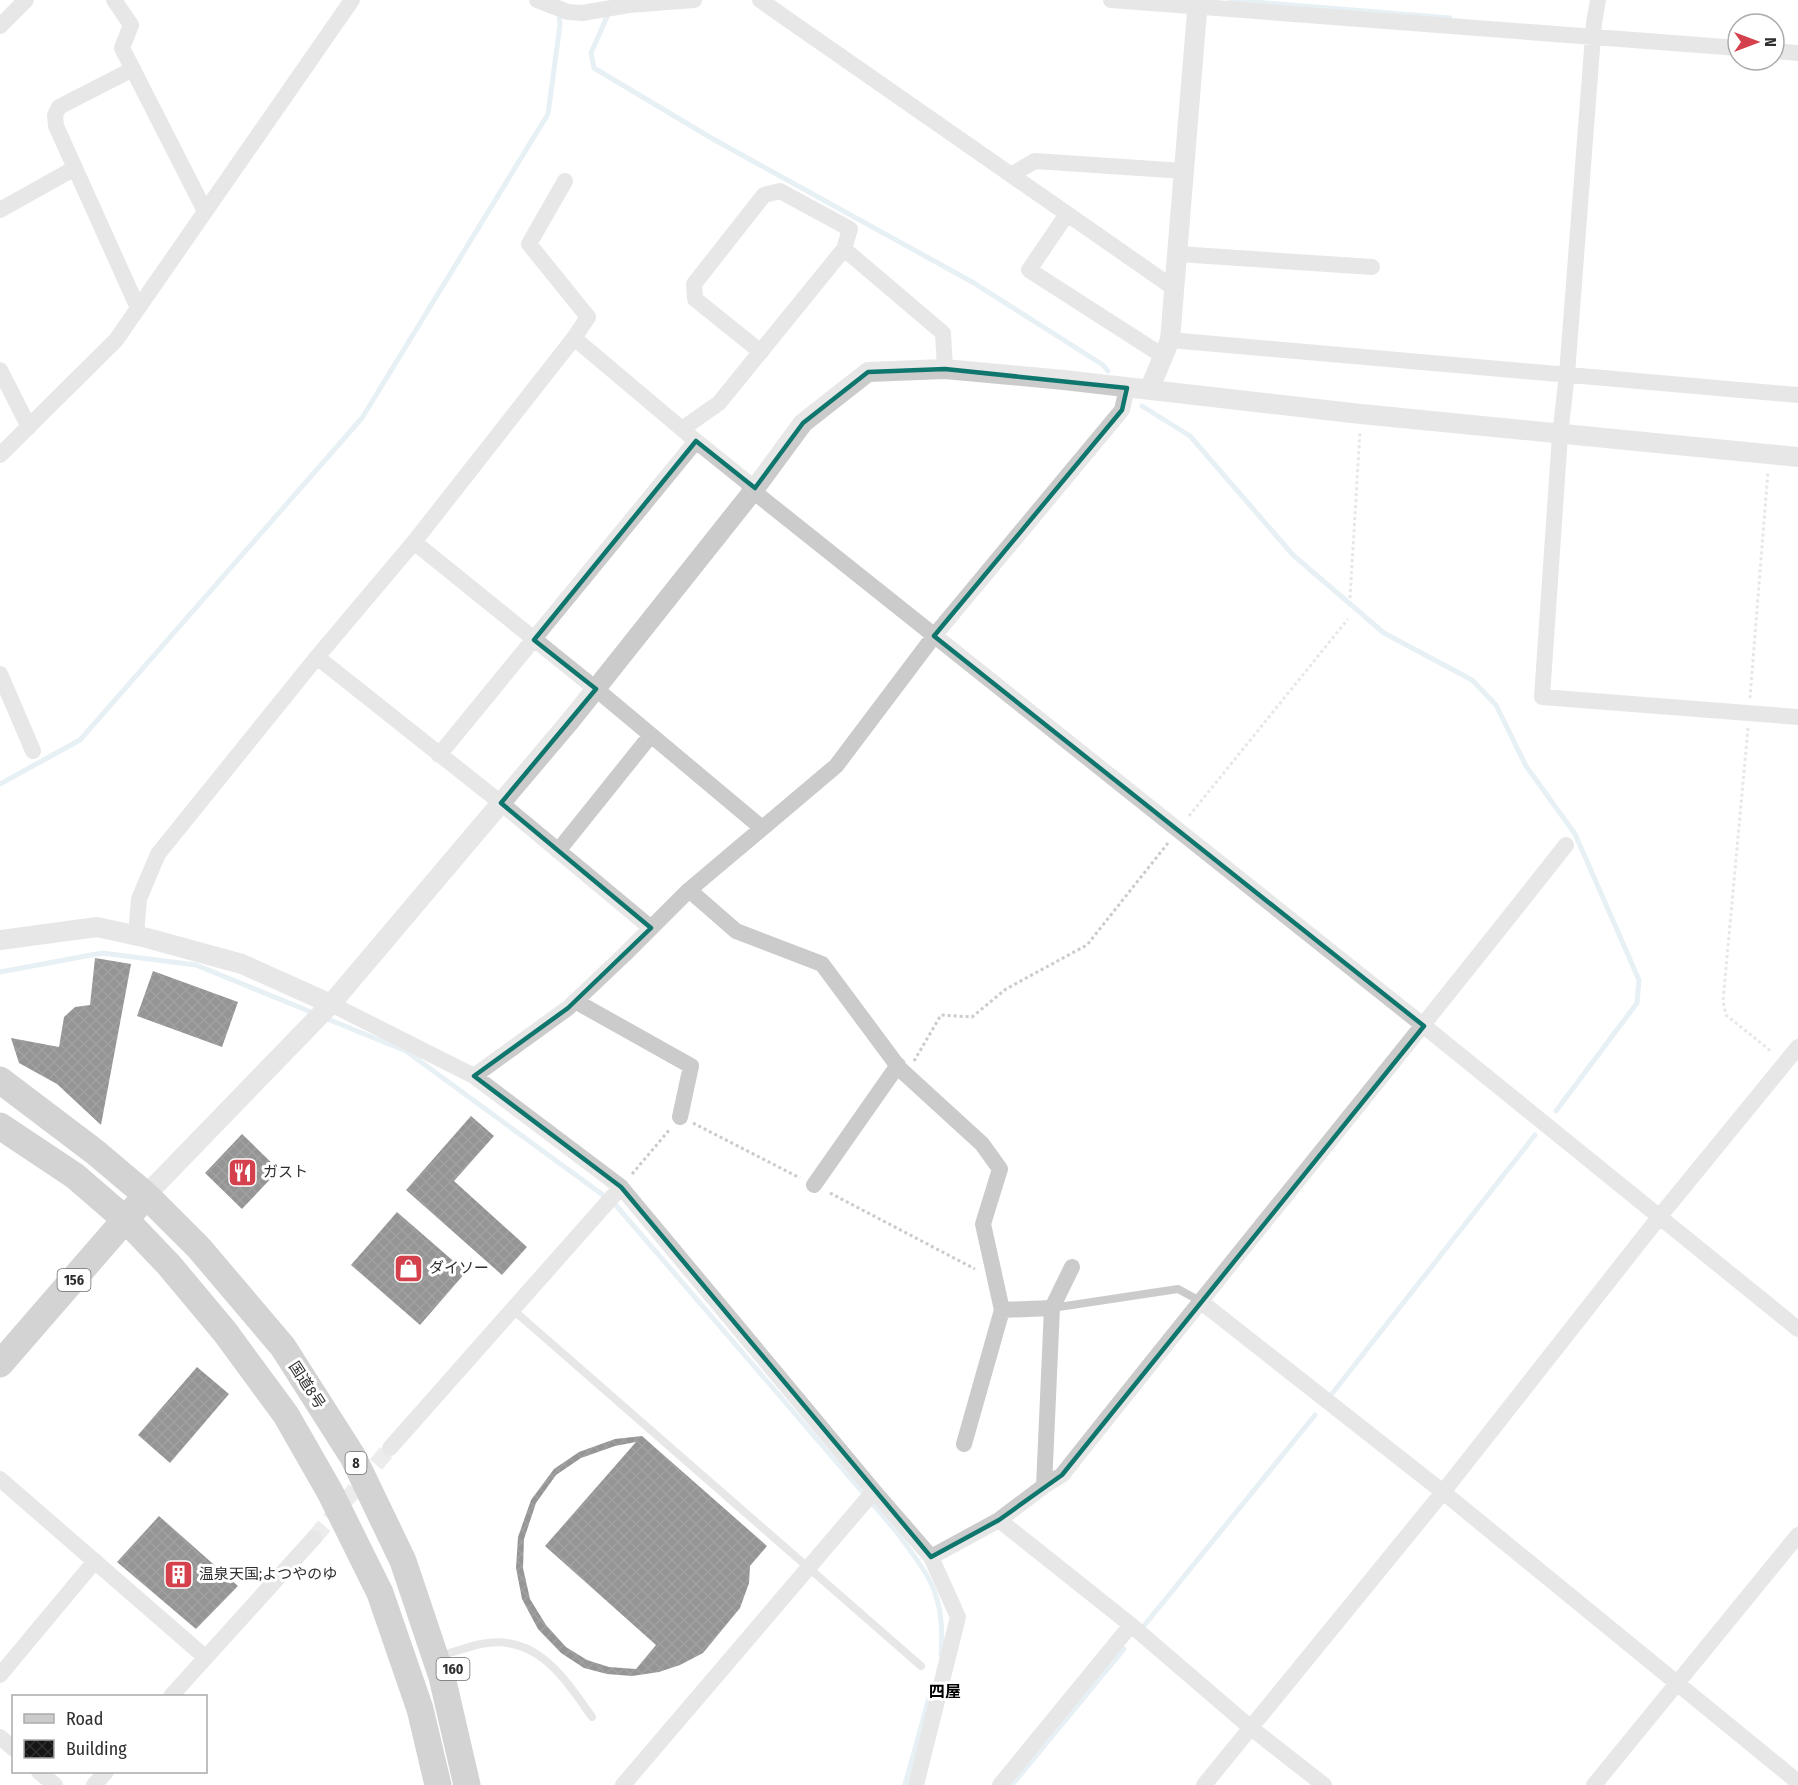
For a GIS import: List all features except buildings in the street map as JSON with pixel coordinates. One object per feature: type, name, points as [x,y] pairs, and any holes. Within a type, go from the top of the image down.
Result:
[{"type":"highway","name":"国道8号","points":[[0,1080],[95,1152],[146,1195],[199,1248],[283,1347],[353,1457],[403,1561],[442,1677],[467,1785]]},
{"type":"highway","name":"8","points":[[0,1126],[75,1176],[127,1221],[169,1265],[225,1332],[286,1414],[330,1492],[380,1593],[420,1709],[438,1785]]},
{"type":"highway","name":"156","points":[[0,1364],[127,1221],[146,1195]]},
{"type":"highway","name":"160","points":[[403,1561],[438,1620],[449,1653],[483,1785]]},
{"type":"street","points":[[0,26],[26,0]]},
{"type":"street","points":[[114,0],[131,25],[122,48],[205,211]]},
{"type":"street","points":[[0,455],[116,340],[352,0]]},
{"type":"street","points":[[541,2],[568,12],[582,13],[630,5],[694,0]]},
{"type":"street","points":[[760,0],[1175,289]]},
{"type":"street","points":[[1111,0],[1593,30],[1726,47]]},
{"type":"street","points":[[1598,0],[1593,30],[1567,374],[1560,435],[1542,697],[1798,717]]},
{"type":"street","points":[[1149,390],[1167,348],[1175,289],[1198,4]]},
{"type":"street","points":[[133,69],[59,107],[55,115],[56,126],[138,308]]},
{"type":"street","points":[[1011,175],[1035,161],[1184,171]]},
{"type":"street","points":[[0,210],[75,168]]},
{"type":"street","points":[[136,935],[139,899],[158,854],[317,657],[414,542],[588,317],[529,244],[565,181]]},
{"type":"street","points":[[682,429],[719,403],[844,249],[850,229],[780,191],[764,195],[694,284],[696,299],[761,351]]},
{"type":"street","points":[[1067,214],[1029,270],[1167,348],[1567,374],[1798,395]]},
{"type":"street","points":[[844,249],[943,333],[945,369]]},
{"type":"street","points":[[1178,254],[1372,267]]},
{"type":"street","points":[[574,338],[747,482],[753,491],[1424,1026],[1798,1329]]},
{"type":"street","points":[[146,1195],[330,1005],[596,689],[753,491],[803,423],[868,372],[945,369],[1560,435],[1798,457]]},
{"type":"street","points":[[0,370],[29,427]]},
{"type":"street","points":[[474,1076],[575,1001],[689,890],[836,766],[934,636],[1122,410],[1127,388]]},
{"type":"street","points":[[439,755],[696,441]]},
{"type":"street","points":[[414,542],[596,689],[762,828]]},
{"type":"street","points":[[317,657],[501,802],[651,928]]},
{"type":"street","points":[[0,674],[33,751]]},
{"type":"street","points":[[558,851],[651,735]]},
{"type":"street","points":[[932,1557],[999,1520],[1062,1475],[1424,1026],[1566,845]]},
{"type":"street","points":[[689,890],[736,931],[822,964],[902,1069],[982,1144],[1000,1168],[983,1224],[1002,1310],[964,1444]]},
{"type":"street","points":[[0,940],[97,927],[136,935],[242,964],[474,1076],[621,1187],[874,1492],[932,1557],[958,1617],[916,1785]]},
{"type":"street","points":[[575,1001],[691,1066],[680,1117]]},
{"type":"street","points":[[1204,1785],[1443,1492],[1660,1216],[1798,1047]]},
{"type":"street","points":[[814,1185],[902,1069]]},
{"type":"street","points":[[390,1448],[621,1187]]},
{"type":"street","points":[[1044,1486],[1052,1308],[1071,1267]]},
{"type":"street","points":[[1200,1301],[1443,1492],[1798,1782]]},
{"type":"street","points":[[1002,1310],[1052,1308]]},
{"type":"street","points":[[0,1479],[205,1657]]},
{"type":"street","points":[[623,1785],[874,1492]]},
{"type":"street","points":[[999,1520],[1131,1625],[1251,1728],[1324,1785]]},
{"type":"street","points":[[1594,1785],[1798,1535]]},
{"type":"street","points":[[172,1695],[314,1538]]},
{"type":"street","points":[[0,1675],[95,1561]]},
{"type":"street","points":[[1000,1785],[1131,1625]]},
{"type":"street","points":[[0,1737],[12,1747]]},
{"type":"street","points":[[40,1773],[54,1785]]},
{"type":"street","points":[[94,1785],[105,1773]]},
{"type":"lane","points":[[1052,1308],[1178,1289],[1200,1301]]},
{"type":"lane","points":[[512,1309],[921,1666]]},
{"type":"lane","points":[[449,1653],[482,1644],[512,1644],[538,1654],[561,1673],[592,1717]]},
{"type":"path","points":[[1350,598],[1361,414]]},
{"type":"path","points":[[1769,454],[1749,713],[1723,1000],[1726,1015],[1785,1063]]},
{"type":"path","points":[[902,1069],[941,1016],[972,1017],[1005,989],[1087,945],[1348,619]]},
{"type":"highlighted area","points":[[945,369],[1127,388],[1122,410],[934,636],[1424,1026],[1062,1475],[999,1520],[931,1557],[621,1187],[474,1076],[568,1008],[651,928],[501,803],[596,689],[534,640],[696,441],[755,488],[803,423],[868,372]]},
{"type":"waterway","points":[[1230,0],[1450,18]]},
{"type":"waterway","points":[[0,784],[80,740],[362,418],[548,114],[560,25],[559,11]]},
{"type":"waterway","points":[[609,12],[591,53],[594,68],[713,139],[974,283],[1103,365],[1108,371]]},
{"type":"waterway","points":[[1142,406],[1190,436],[1293,555],[1384,633],[1472,680],[1496,705],[1526,766],[1575,834],[1639,980],[1637,1003],[1556,1111]]},
{"type":"waterway","points":[[0,972],[102,953],[196,965],[316,1014]]},
{"type":"waterway","points":[[325,1018],[406,1051],[614,1203],[907,1546],[926,1574],[938,1601],[941,1616],[941,1655]]},
{"type":"waterway","points":[[1331,1395],[1535,1135]]},
{"type":"waterway","points":[[1143,1627],[1315,1415]]},
{"type":"waterway","points":[[1012,1785],[1124,1649]]},
{"type":"waterway","points":[[905,1785],[929,1698]]},
{"type":"tunnel","points":[[314,1538],[390,1448]]},
{"type":"place","name":"ガスト","points":[[242,1172]]},
{"type":"place","name":"ダイソー","points":[[408,1268]]},
{"type":"place","name":"温泉天国;よつやのゆ","points":[[178,1574]]},
{"type":"district","name":"四屋","points":[[945,1691]]}]
